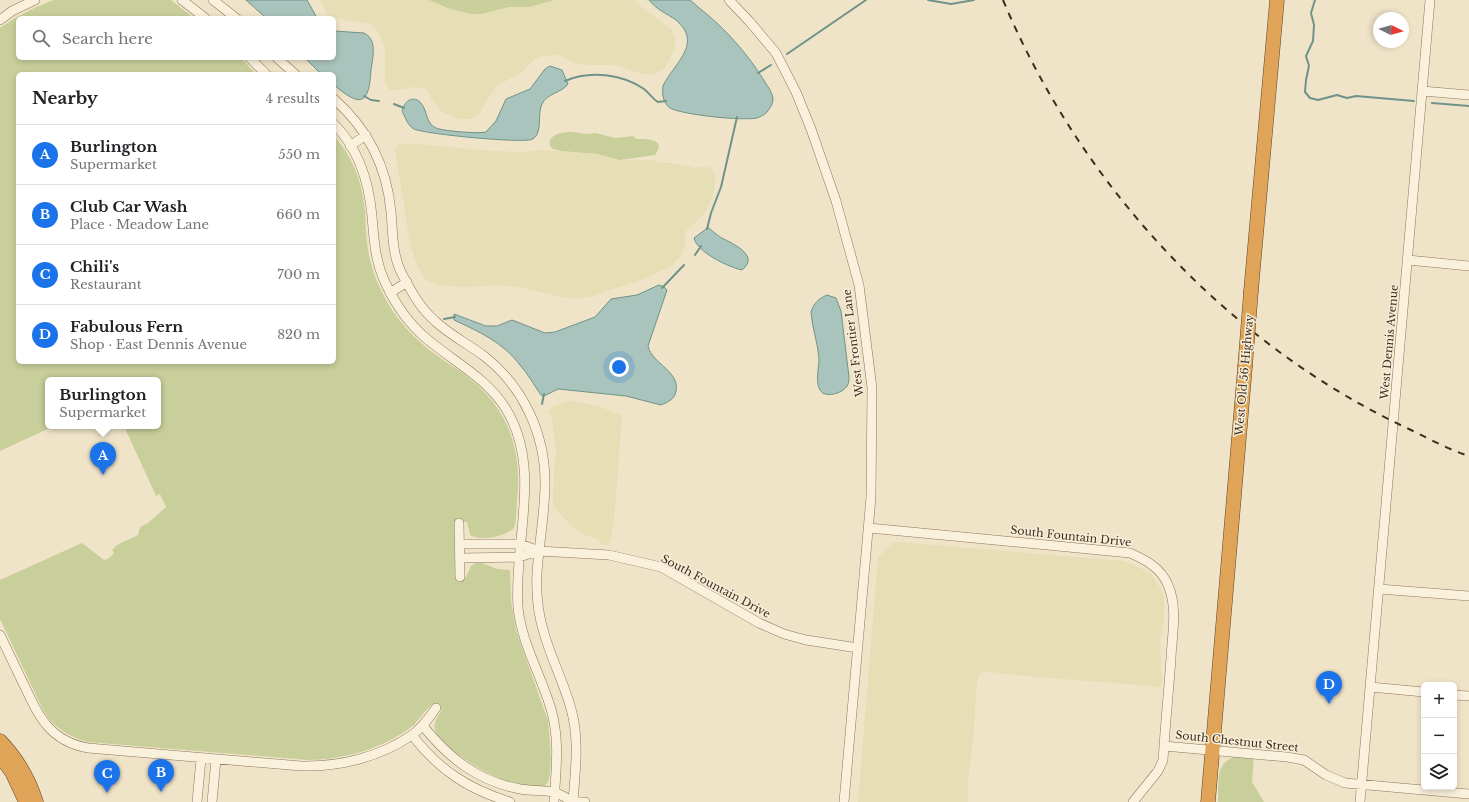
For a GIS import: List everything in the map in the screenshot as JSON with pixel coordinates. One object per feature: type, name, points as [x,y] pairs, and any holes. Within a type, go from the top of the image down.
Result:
[{"type":"highway","name":"West Old 56 Highway","points":[[1207,800],[1277,0]]},
{"type":"highway","points":[[0,742],[19,764],[26,776],[36,802]]},
{"type":"highway","points":[[0,756],[12,772],[26,802]]},
{"type":"street","points":[[0,20],[12,11],[35,0]]},
{"type":"street","points":[[182,0],[202,16]]},
{"type":"street","points":[[213,0],[233,16]]},
{"type":"street","name":"West Dennis Avenue","points":[[1360,802],[1430,0]]},
{"type":"street","name":"West Frontier Lane","points":[[733,1],[776,53],[796,92],[812,129],[836,200],[859,285],[872,388],[871,497],[844,802]]},
{"type":"street","points":[[252,60],[264,72]]},
{"type":"street","points":[[279,60],[293,72]]},
{"type":"street","points":[[1422,91],[1469,95]]},
{"type":"street","points":[[336,101],[359,124],[377,155],[385,176],[390,200],[394,246],[401,272],[406,282],[419,303],[433,320],[493,364],[518,390],[526,404],[540,442],[544,462],[545,484],[536,587],[539,613],[547,644],[570,705],[576,730],[577,758],[572,802]]},
{"type":"street","points":[[336,126],[341,131],[359,160],[365,176],[372,216],[373,241],[377,261],[390,293],[402,312],[420,333],[483,381],[506,409],[516,429],[522,449],[525,471],[517,588],[519,611],[525,640],[551,708],[555,728],[557,747],[554,802]]},
{"type":"street","points":[[350,146],[366,135]]},
{"type":"street","points":[[1408,260],[1469,266]]},
{"type":"street","points":[[390,293],[406,282]]},
{"type":"street","points":[[459,522],[460,577]]},
{"type":"street","name":"South Fountain Drive","points":[[869,528],[1130,553],[1144,559],[1154,566],[1168,585],[1174,608],[1163,760],[1158,772],[1134,802]]},
{"type":"street","name":"South Fountain Drive","points":[[460,544],[520,544],[538,551],[609,555],[661,567],[759,623],[784,634],[806,640],[858,648]]},
{"type":"street","name":"South Fountain Drive","points":[[460,558],[519,557],[538,551]]},
{"type":"street","points":[[1379,588],[1469,596]]},
{"type":"street","points":[[0,635],[35,710],[46,725],[58,736],[74,745],[88,748],[201,759],[302,766],[336,765],[378,753],[412,735],[423,726],[436,708]]},
{"type":"street","points":[[1370,687],[1421,692]]},
{"type":"street","points":[[1457,695],[1469,696]]},
{"type":"street","points":[[423,726],[442,748],[458,762],[473,772],[506,786],[555,792],[572,802],[585,802]]},
{"type":"street","points":[[412,735],[431,758],[457,778],[482,792],[510,802]]},
{"type":"street","name":"South Chestnut Street","points":[[1164,746],[1298,759],[1309,763],[1336,780],[1346,783],[1469,794]]},
{"type":"street","points":[[197,802],[201,759]]},
{"type":"street","points":[[212,802],[216,760]]},
{"type":"shaded area","points":[[320,0],[429,0],[450,9],[471,14],[482,14],[509,7],[530,7],[554,0],[634,0],[671,29],[675,37],[675,48],[665,68],[652,75],[635,72],[615,65],[578,64],[558,55],[542,56],[536,58],[521,73],[498,85],[479,115],[472,119],[458,119],[441,111],[432,100],[427,90],[423,88],[414,87],[391,90],[387,87],[385,82],[385,51],[380,35],[372,25],[368,23],[342,20],[336,18],[336,16],[330,16],[325,11]]},
{"type":"shaded area","points":[[406,143],[492,151],[522,152],[541,150],[598,154],[620,160],[651,160],[695,168],[708,167],[713,171],[716,177],[714,192],[706,211],[685,232],[685,247],[681,256],[670,267],[639,281],[580,299],[561,297],[518,287],[497,285],[468,287],[436,285],[426,280],[417,265],[410,244],[395,150],[398,145]]},
{"type":"shaded area","points":[[569,401],[600,407],[622,415],[615,512],[611,541],[608,545],[602,544],[597,539],[580,533],[573,528],[553,506],[556,452],[552,420],[548,411],[555,405]]},
{"type":"shaded area","points":[[899,542],[1123,561],[1139,567],[1152,575],[1164,597],[1164,620],[1160,638],[1162,687],[982,672],[977,681],[973,744],[968,778],[968,802],[858,802],[878,557],[892,543]]},
{"type":"green space","points":[[54,0],[171,0],[191,16],[20,16]]},
{"type":"green space","points":[[429,0],[554,0],[530,7],[509,7],[482,14],[471,14],[450,9]]},
{"type":"green space","points":[[16,18],[16,60],[243,60],[254,72],[16,72],[16,364],[336,364],[336,138],[340,143],[358,176],[365,207],[369,255],[378,285],[387,302],[400,321],[415,338],[466,375],[483,391],[504,418],[510,433],[515,449],[518,483],[514,528],[499,536],[481,538],[470,535],[467,522],[454,522],[455,577],[466,577],[471,566],[475,563],[482,563],[497,569],[510,570],[511,600],[516,630],[548,721],[551,765],[548,781],[545,786],[518,784],[504,780],[477,767],[465,759],[454,751],[436,733],[435,722],[442,710],[432,705],[414,725],[377,746],[350,755],[308,760],[88,742],[68,734],[47,716],[0,619],[0,580],[82,543],[104,560],[108,559],[114,553],[112,550],[117,545],[138,535],[140,527],[148,523],[166,507],[160,494],[156,496],[125,429],[161,429],[161,377],[45,377],[45,429],[48,429],[0,451],[0,28]]},
{"type":"green space","points":[[572,132],[586,134],[596,133],[615,138],[633,136],[637,139],[655,141],[659,146],[655,155],[620,160],[598,154],[561,151],[553,149],[550,146],[551,139],[556,134]]},
{"type":"green space","points":[[1240,756],[1254,757],[1252,782],[1264,802],[1218,802],[1219,779],[1222,767],[1232,758]]},
{"type":"water","points":[[246,0],[307,0],[316,16],[264,16]]},
{"type":"water","points":[[649,0],[689,0],[717,23],[743,51],[770,90],[773,101],[767,112],[762,116],[750,119],[700,115],[677,111],[670,108],[666,104],[664,98],[663,86],[684,54],[687,46],[687,37],[684,29],[676,20],[658,9]]},
{"type":"water","points":[[336,31],[364,33],[372,41],[373,52],[370,82],[368,91],[362,99],[350,97],[336,87],[336,72],[319,72],[307,60],[336,60]]},
{"type":"water","points":[[550,66],[562,70],[568,84],[544,100],[540,113],[538,132],[533,139],[494,139],[454,136],[422,131],[414,129],[410,126],[402,111],[406,102],[414,99],[423,105],[428,120],[432,126],[436,128],[461,132],[486,132],[496,121],[506,99],[530,89],[545,69]]},
{"type":"water","points":[[708,227],[720,237],[737,246],[746,255],[748,259],[747,265],[742,270],[729,266],[714,258],[696,243],[694,238]]},
{"type":"water","points":[[659,285],[667,290],[648,346],[655,358],[674,378],[676,384],[676,391],[673,398],[661,405],[626,396],[558,389],[544,396],[541,395],[523,368],[506,350],[490,338],[454,320],[454,314],[486,326],[497,326],[512,320],[545,333],[555,332],[595,317],[611,299],[637,295]]},
{"type":"water","points":[[827,295],[836,298],[841,311],[849,377],[848,384],[845,389],[830,395],[822,393],[817,379],[819,359],[811,312],[817,302]]},
{"type":"waterway","points":[[787,54],[866,0]]},
{"type":"waterway","points":[[928,0],[951,4],[974,0]]},
{"type":"waterway","points":[[1315,0],[1311,13],[1314,25],[1313,41],[1306,56],[1309,66],[1305,92],[1310,98],[1318,100],[1337,95],[1347,98],[1356,96],[1414,101]]},
{"type":"waterway","points":[[758,73],[771,65]]},
{"type":"waterway","points":[[565,81],[585,76],[606,75],[635,84],[644,89],[658,102],[666,101]]},
{"type":"waterway","points":[[364,96],[371,100],[379,101]]},
{"type":"waterway","points":[[1432,103],[1469,106]]},
{"type":"waterway","points":[[394,104],[404,108]]},
{"type":"waterway","points":[[707,229],[711,213],[721,187],[737,117]]},
{"type":"waterway","points":[[695,255],[701,246]]},
{"type":"waterway","points":[[662,288],[684,265]]},
{"type":"waterway","points":[[444,319],[455,317]]},
{"type":"waterway","points":[[542,404],[544,394]]},
{"type":"railway","points":[[1003,0],[1035,68],[1074,134],[1118,195],[1168,253],[1222,306],[1281,353],[1344,395],[1432,441],[1469,456]]},
{"type":"place","name":"Burlington","points":[[103,475]]},
{"type":"place","name":"Fabulous Fern","points":[[1329,704]]},
{"type":"place","name":"Club Car Wash","points":[[161,792]]},
{"type":"place","name":"Chili's","points":[[107,793]]}]
